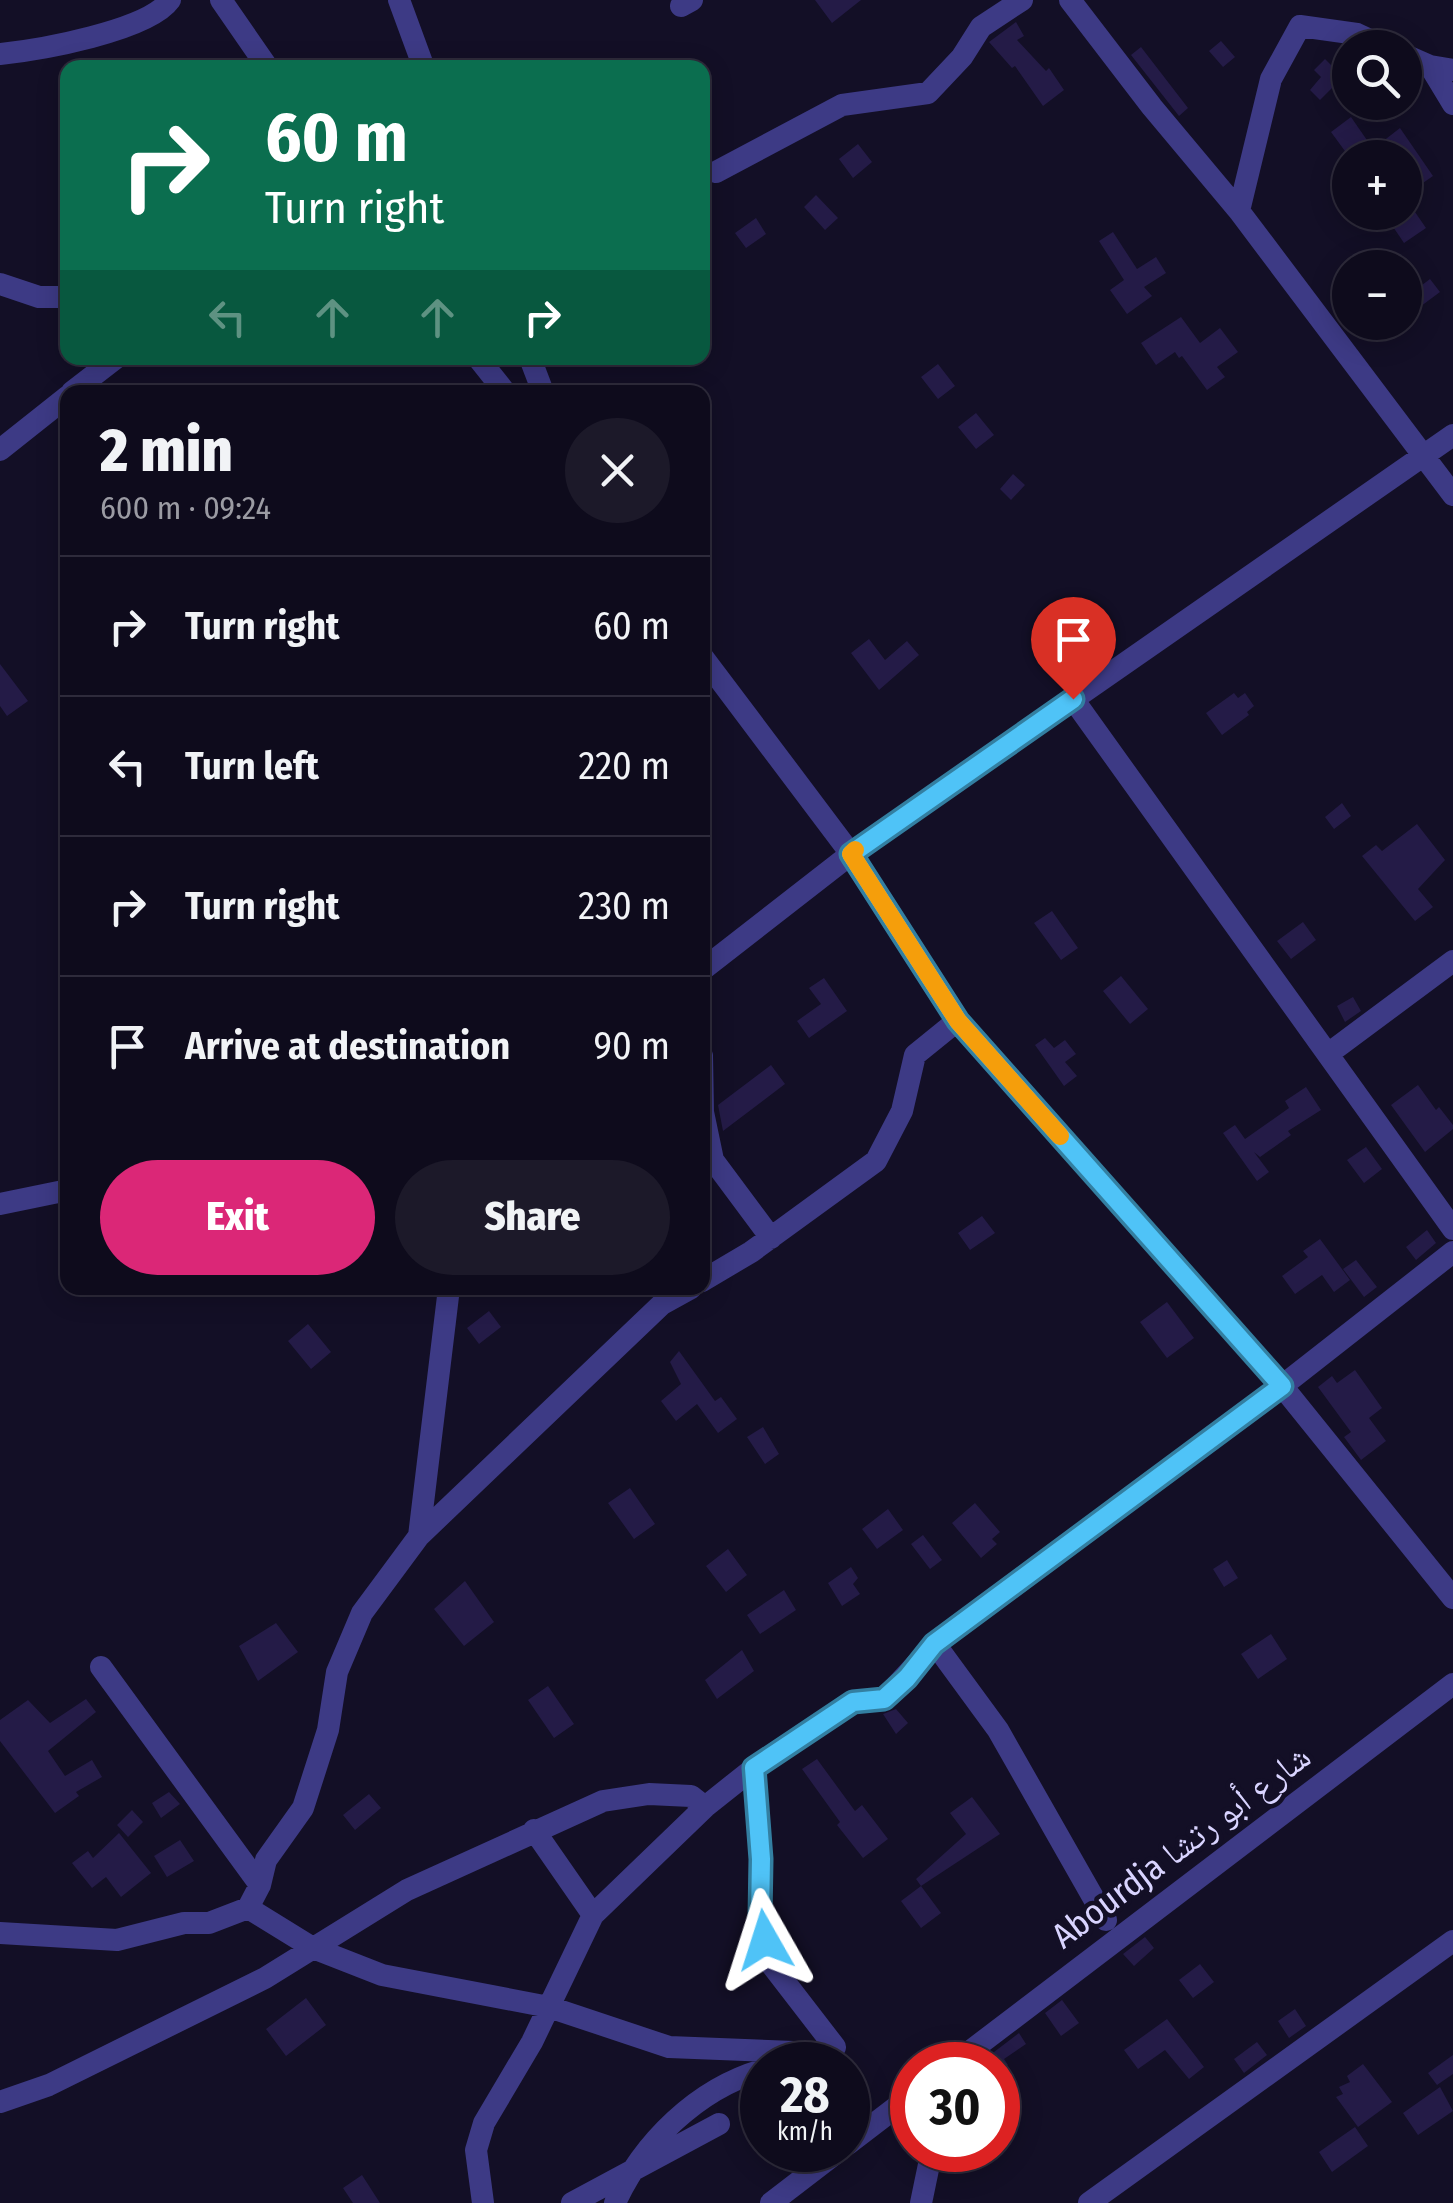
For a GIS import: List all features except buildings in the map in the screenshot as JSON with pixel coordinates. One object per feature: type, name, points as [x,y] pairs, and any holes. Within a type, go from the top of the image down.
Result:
[{"type":"street","points":[[0,54],[36,50],[143,22],[170,0]]},
{"type":"street","points":[[221,0],[262,60]]},
{"type":"street","points":[[398,0],[421,60]]},
{"type":"street","points":[[716,172],[842,105],[928,93],[962,57],[981,27],[1022,0]]},
{"type":"street","points":[[1070,0],[1239,211],[1453,495]]},
{"type":"street","points":[[1239,211],[1272,79],[1300,26],[1332,30]]},
{"type":"street","points":[[1442,68],[1453,104]]},
{"type":"street","points":[[0,284],[39,297],[60,297]]},
{"type":"street","points":[[82,385],[107,365]]},
{"type":"street","points":[[484,365],[499,385]]},
{"type":"street","points":[[0,450],[60,402]]},
{"type":"street","points":[[710,964],[851,854],[1453,435]]},
{"type":"street","points":[[710,667],[851,854],[958,1021],[1282,1386],[1453,1598]]},
{"type":"street","points":[[1073,699],[1453,1229]]},
{"type":"street","points":[[1328,1054],[1453,961]]},
{"type":"street","points":[[710,1276],[771,1238],[876,1161],[902,1111],[915,1055],[958,1021]]},
{"type":"street","points":[[710,1146],[713,1160],[771,1238]]},
{"type":"street","points":[[0,1204],[60,1192]]},
{"type":"street","points":[[483,2203],[476,2150],[484,2122],[532,2042],[593,1915],[706,1807],[754,1768],[853,1702],[884,1699],[934,1644],[1282,1386],[1453,1252]]},
{"type":"street","points":[[419,1536],[448,1295]]},
{"type":"street","points":[[0,1933],[118,1940],[184,1923],[209,1923],[248,1908],[260,1885],[266,1860],[303,1808],[328,1730],[336,1672],[362,1613],[419,1536],[662,1304],[678,1295]]},
{"type":"street","points":[[934,1644],[998,1730],[1106,1920]]},
{"type":"street","points":[[101,1667],[260,1885]]},
{"type":"street","name":"Abourdja شارع أبو رتشا","points":[[982,2042],[1453,1684]]},
{"type":"street","points":[[754,1768],[761,1859],[760,1917],[771,1964],[831,2042]]},
{"type":"street","points":[[0,2102],[50,2085],[265,1978],[408,1890],[603,1801],[649,1794],[691,1796],[706,1807]]},
{"type":"street","points":[[534,1830],[593,1915]]},
{"type":"street","points":[[248,1908],[313,1948],[382,1976],[549,2006],[669,2046],[740,2049]]},
{"type":"street","points":[[1088,2203],[1453,1940]]},
{"type":"street","points":[[614,2203],[628,2174],[677,2116],[740,2078]]},
{"type":"street","points":[[870,2127],[890,2112]]},
{"type":"street","points":[[572,2203],[719,2124]]},
{"type":"street","points":[[770,2203],[811,2172]]},
{"type":"street","points":[[921,2203],[927,2172]]},
{"type":"slow traffic","points":[[855,850],[851,854],[958,1021],[1060,1136]]},
{"type":"route","points":[[765,1940],[760,1917],[761,1859],[754,1768],[853,1702],[884,1699],[934,1644],[1282,1386],[958,1021],[851,854],[1073,699]]}]
